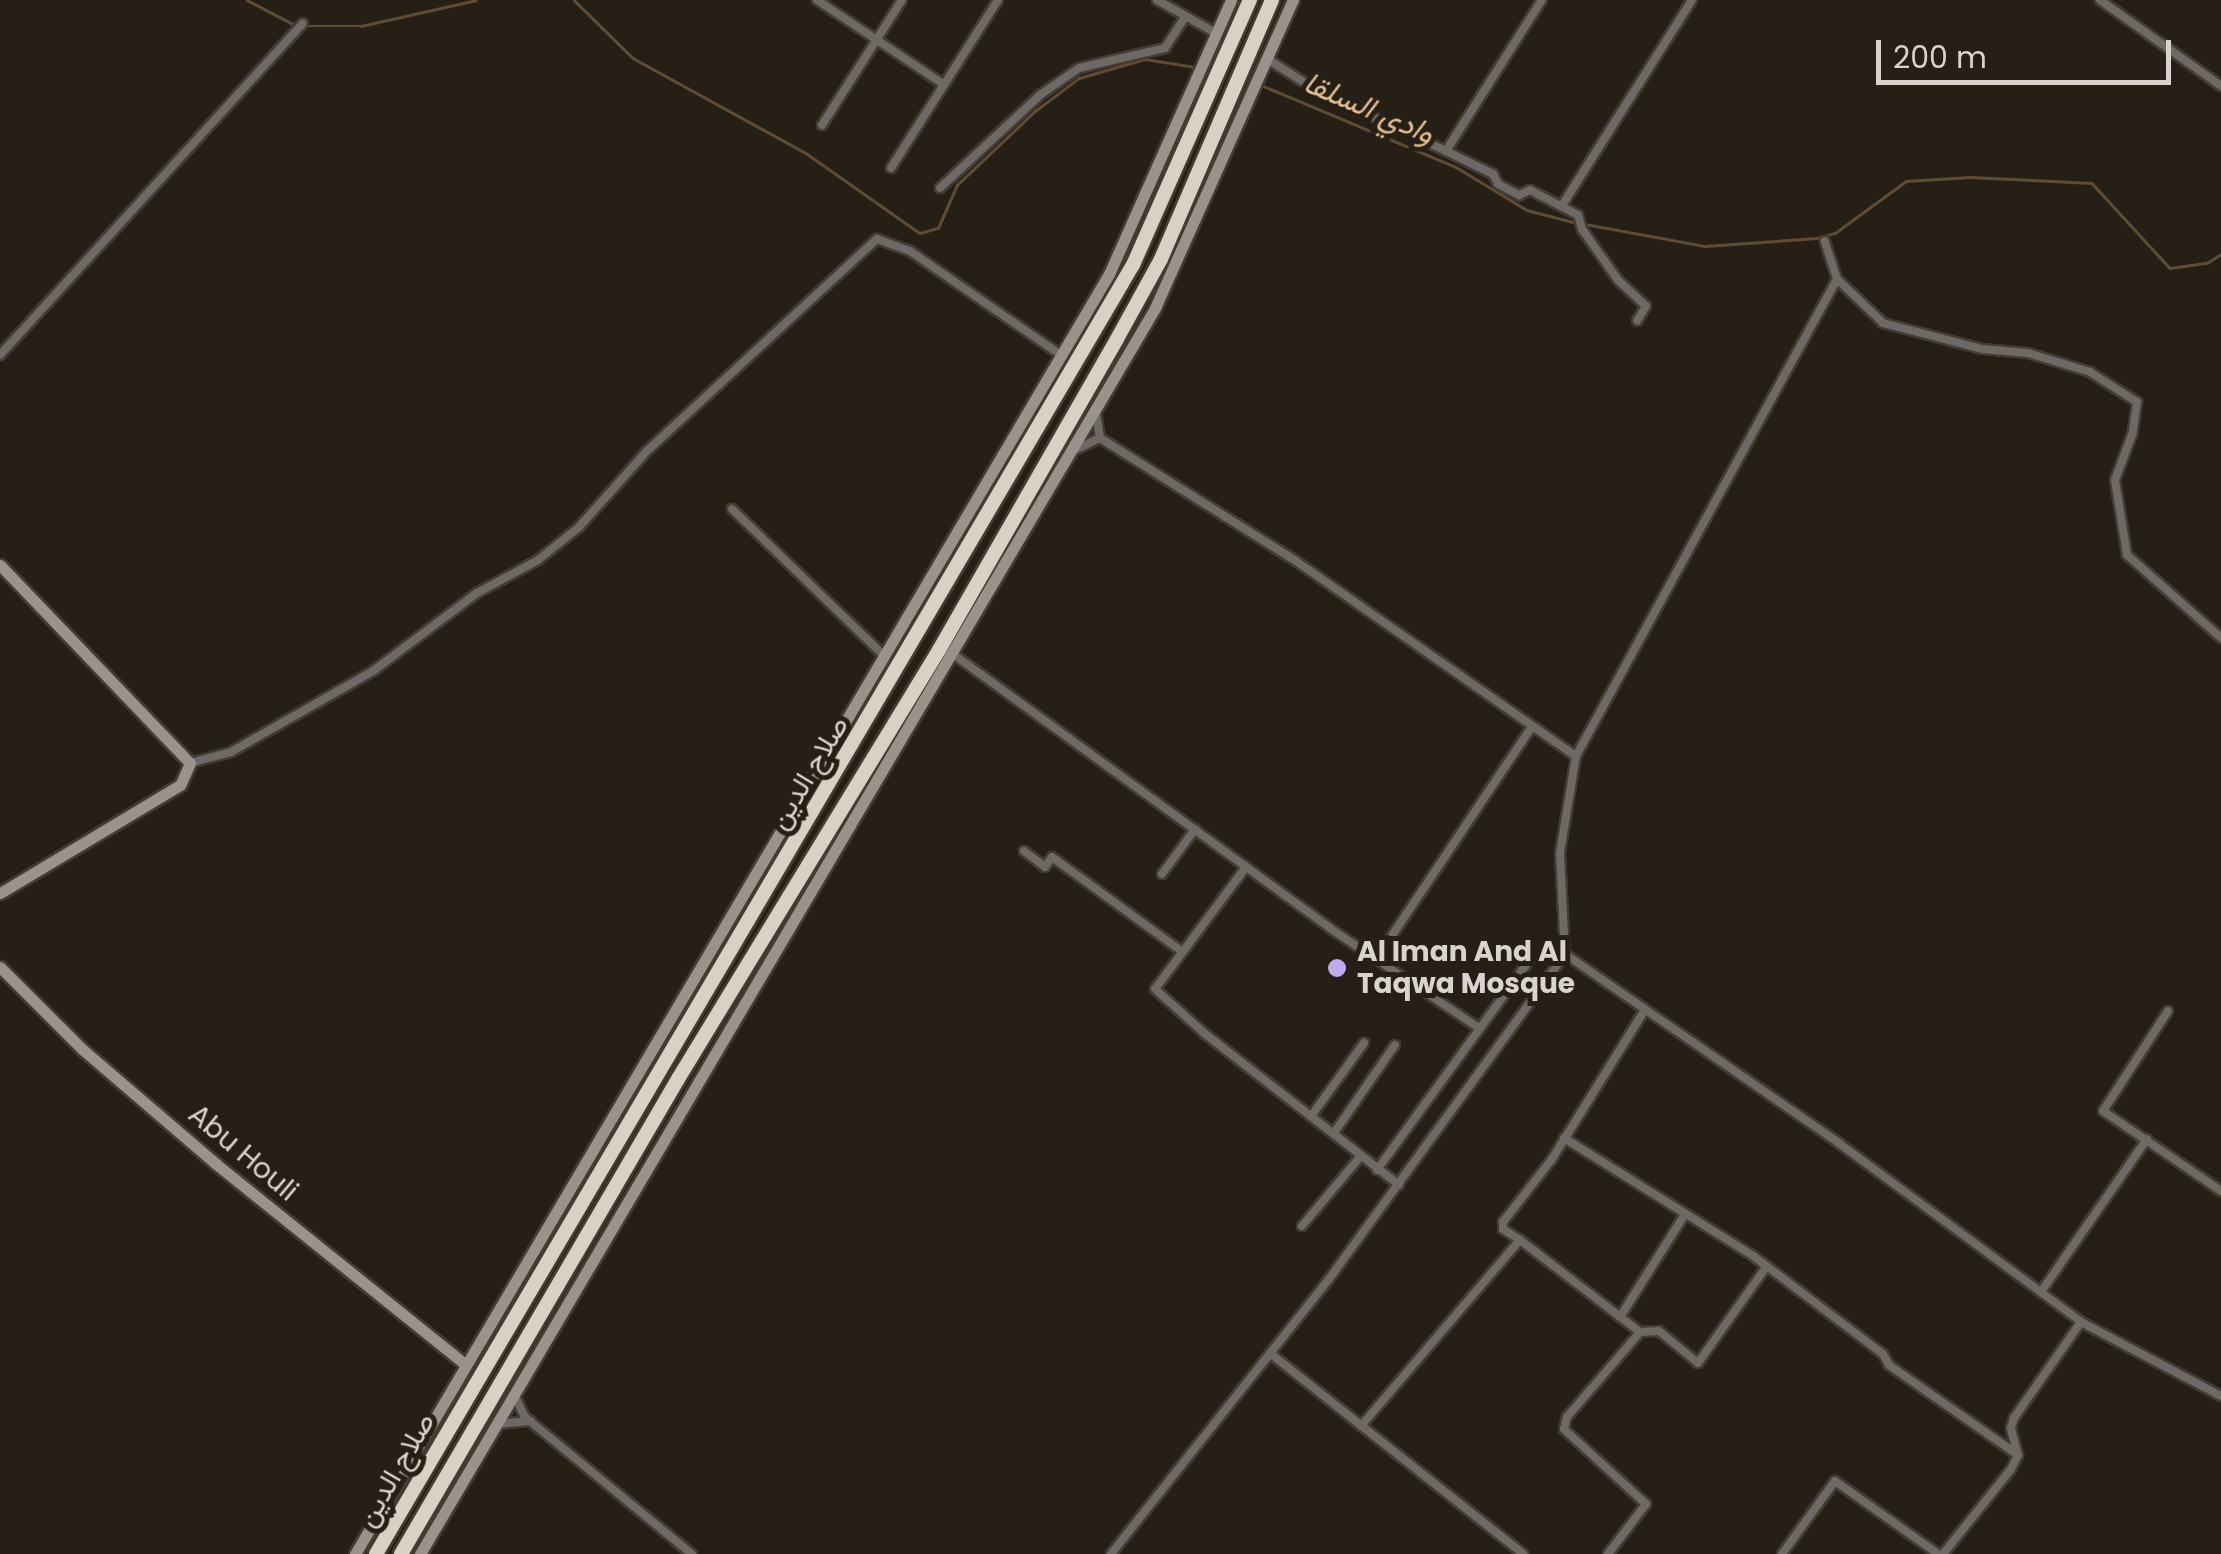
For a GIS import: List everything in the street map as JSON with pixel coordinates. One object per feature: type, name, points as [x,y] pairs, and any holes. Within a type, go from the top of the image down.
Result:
[{"type":"highway","name":"صلاح الدين","points":[[376,1554],[1133,265],[1203,84],[1230,42],[1250,0]]},
{"type":"highway","name":"صلاح الدين","points":[[400,1554],[654,1122],[939,650],[1118,339],[1160,259],[1272,0]]},
{"type":"highway","points":[[742,934],[745,949],[753,956]]},
{"type":"highway","points":[[637,1110],[645,1122],[654,1122]]},
{"type":"main road","points":[[356,1554],[1123,248],[1203,84],[1214,36],[1231,0]]},
{"type":"main road","points":[[420,1554],[1162,296],[1293,0]]},
{"type":"main road","points":[[0,565],[190,763],[180,785],[0,893]]},
{"type":"main road","name":"Abu Houli","points":[[0,967],[82,1049],[172,1126],[465,1364]]},
{"type":"street","points":[[817,0],[942,84]]},
{"type":"street","points":[[822,125],[902,0]]},
{"type":"street","points":[[891,168],[998,0]]},
{"type":"street","points":[[1157,0],[1214,36]]},
{"type":"street","points":[[1446,151],[1542,0]]},
{"type":"street","points":[[1563,204],[1692,0]]},
{"type":"street","points":[[2100,0],[2221,86]]},
{"type":"street","points":[[940,188],[1040,95],[1078,68],[1165,48],[1184,19]]},
{"type":"street","points":[[0,354],[304,23]]},
{"type":"street","points":[[1267,58],[1318,90],[1493,174],[1498,184],[1519,195],[1530,190],[1578,214],[1582,229],[1618,280],[1646,306],[1638,321]]},
{"type":"street","points":[[190,763],[231,752],[373,672],[477,594],[538,560],[579,526],[647,450],[877,239],[910,251],[1062,356]]},
{"type":"street","points":[[1826,241],[1837,280],[1884,324],[1982,348],[2028,353],[2090,372],[2137,402],[2136,421],[2115,480],[2127,554],[2221,638]]},
{"type":"street","points":[[1111,1554],[1272,1354],[1400,1185],[1565,954],[1560,852],[1576,756],[1837,280]]},
{"type":"street","points":[[1096,410],[1100,438],[1296,562],[1576,756]]},
{"type":"street","points":[[1071,452],[1100,438]]},
{"type":"street","points":[[732,510],[885,657]]},
{"type":"street","points":[[953,654],[1246,867],[1479,1028]]},
{"type":"street","points":[[1378,958],[1531,728]]},
{"type":"street","points":[[1162,874],[1195,829]]},
{"type":"street","points":[[1024,851],[1045,867],[1052,857],[1180,950]]},
{"type":"street","points":[[1246,867],[1180,950],[1155,990],[1204,1034],[1400,1185]]},
{"type":"street","points":[[1565,954],[1840,1144],[2081,1322],[2221,1396]]},
{"type":"street","points":[[1377,1170],[1526,966]]},
{"type":"street","points":[[2168,1010],[2103,1110],[2221,1192]]},
{"type":"street","points":[[1644,1012],[1564,1138],[1503,1222],[1504,1229],[1640,1332],[1658,1331],[1698,1363],[1766,1266]]},
{"type":"street","points":[[1312,1115],[1364,1043]]},
{"type":"street","points":[[1334,1134],[1395,1045]]},
{"type":"street","points":[[1564,1138],[1766,1266],[1883,1354],[1888,1365],[2018,1455]]},
{"type":"street","points":[[2041,1292],[2147,1139]]},
{"type":"street","points":[[1302,1226],[1360,1157]]},
{"type":"street","points":[[1620,1316],[1685,1214]]},
{"type":"street","points":[[1362,1426],[1520,1240]]},
{"type":"street","points":[[2018,1455],[2011,1428],[2014,1418],[2081,1322]]},
{"type":"street","points":[[1608,1554],[1646,1504],[1564,1429],[1567,1417],[1640,1332]]},
{"type":"street","points":[[1272,1354],[1524,1554]]},
{"type":"street","points":[[514,1396],[519,1410],[531,1422],[692,1554]]},
{"type":"street","points":[[496,1424],[531,1422]]},
{"type":"street","points":[[1782,1554],[1836,1482],[1941,1554],[2018,1455]]},
{"type":"waterway","name":"وادي السلقا","points":[[247,0],[297,26]]},
{"type":"waterway","name":"وادي السلقا","points":[[305,26],[361,26],[476,0]]},
{"type":"waterway","name":"وادي السلقا","points":[[574,0],[633,58],[806,153],[920,233],[938,228],[957,185],[1035,111],[1079,78],[1145,59],[1195,67]]},
{"type":"waterway","name":"وادي السلقا","points":[[1261,85],[1456,167],[1527,210],[1577,223]]},
{"type":"waterway","name":"وادي السلقا","points":[[1585,224],[1705,246],[1817,238],[1835,233],[1906,181],[1970,177],[2092,183],[2170,268],[2207,263],[2221,254]]},
{"type":"place","name":"Al Iman And Al Taqwa Mosque","points":[[1337,968]]}]
